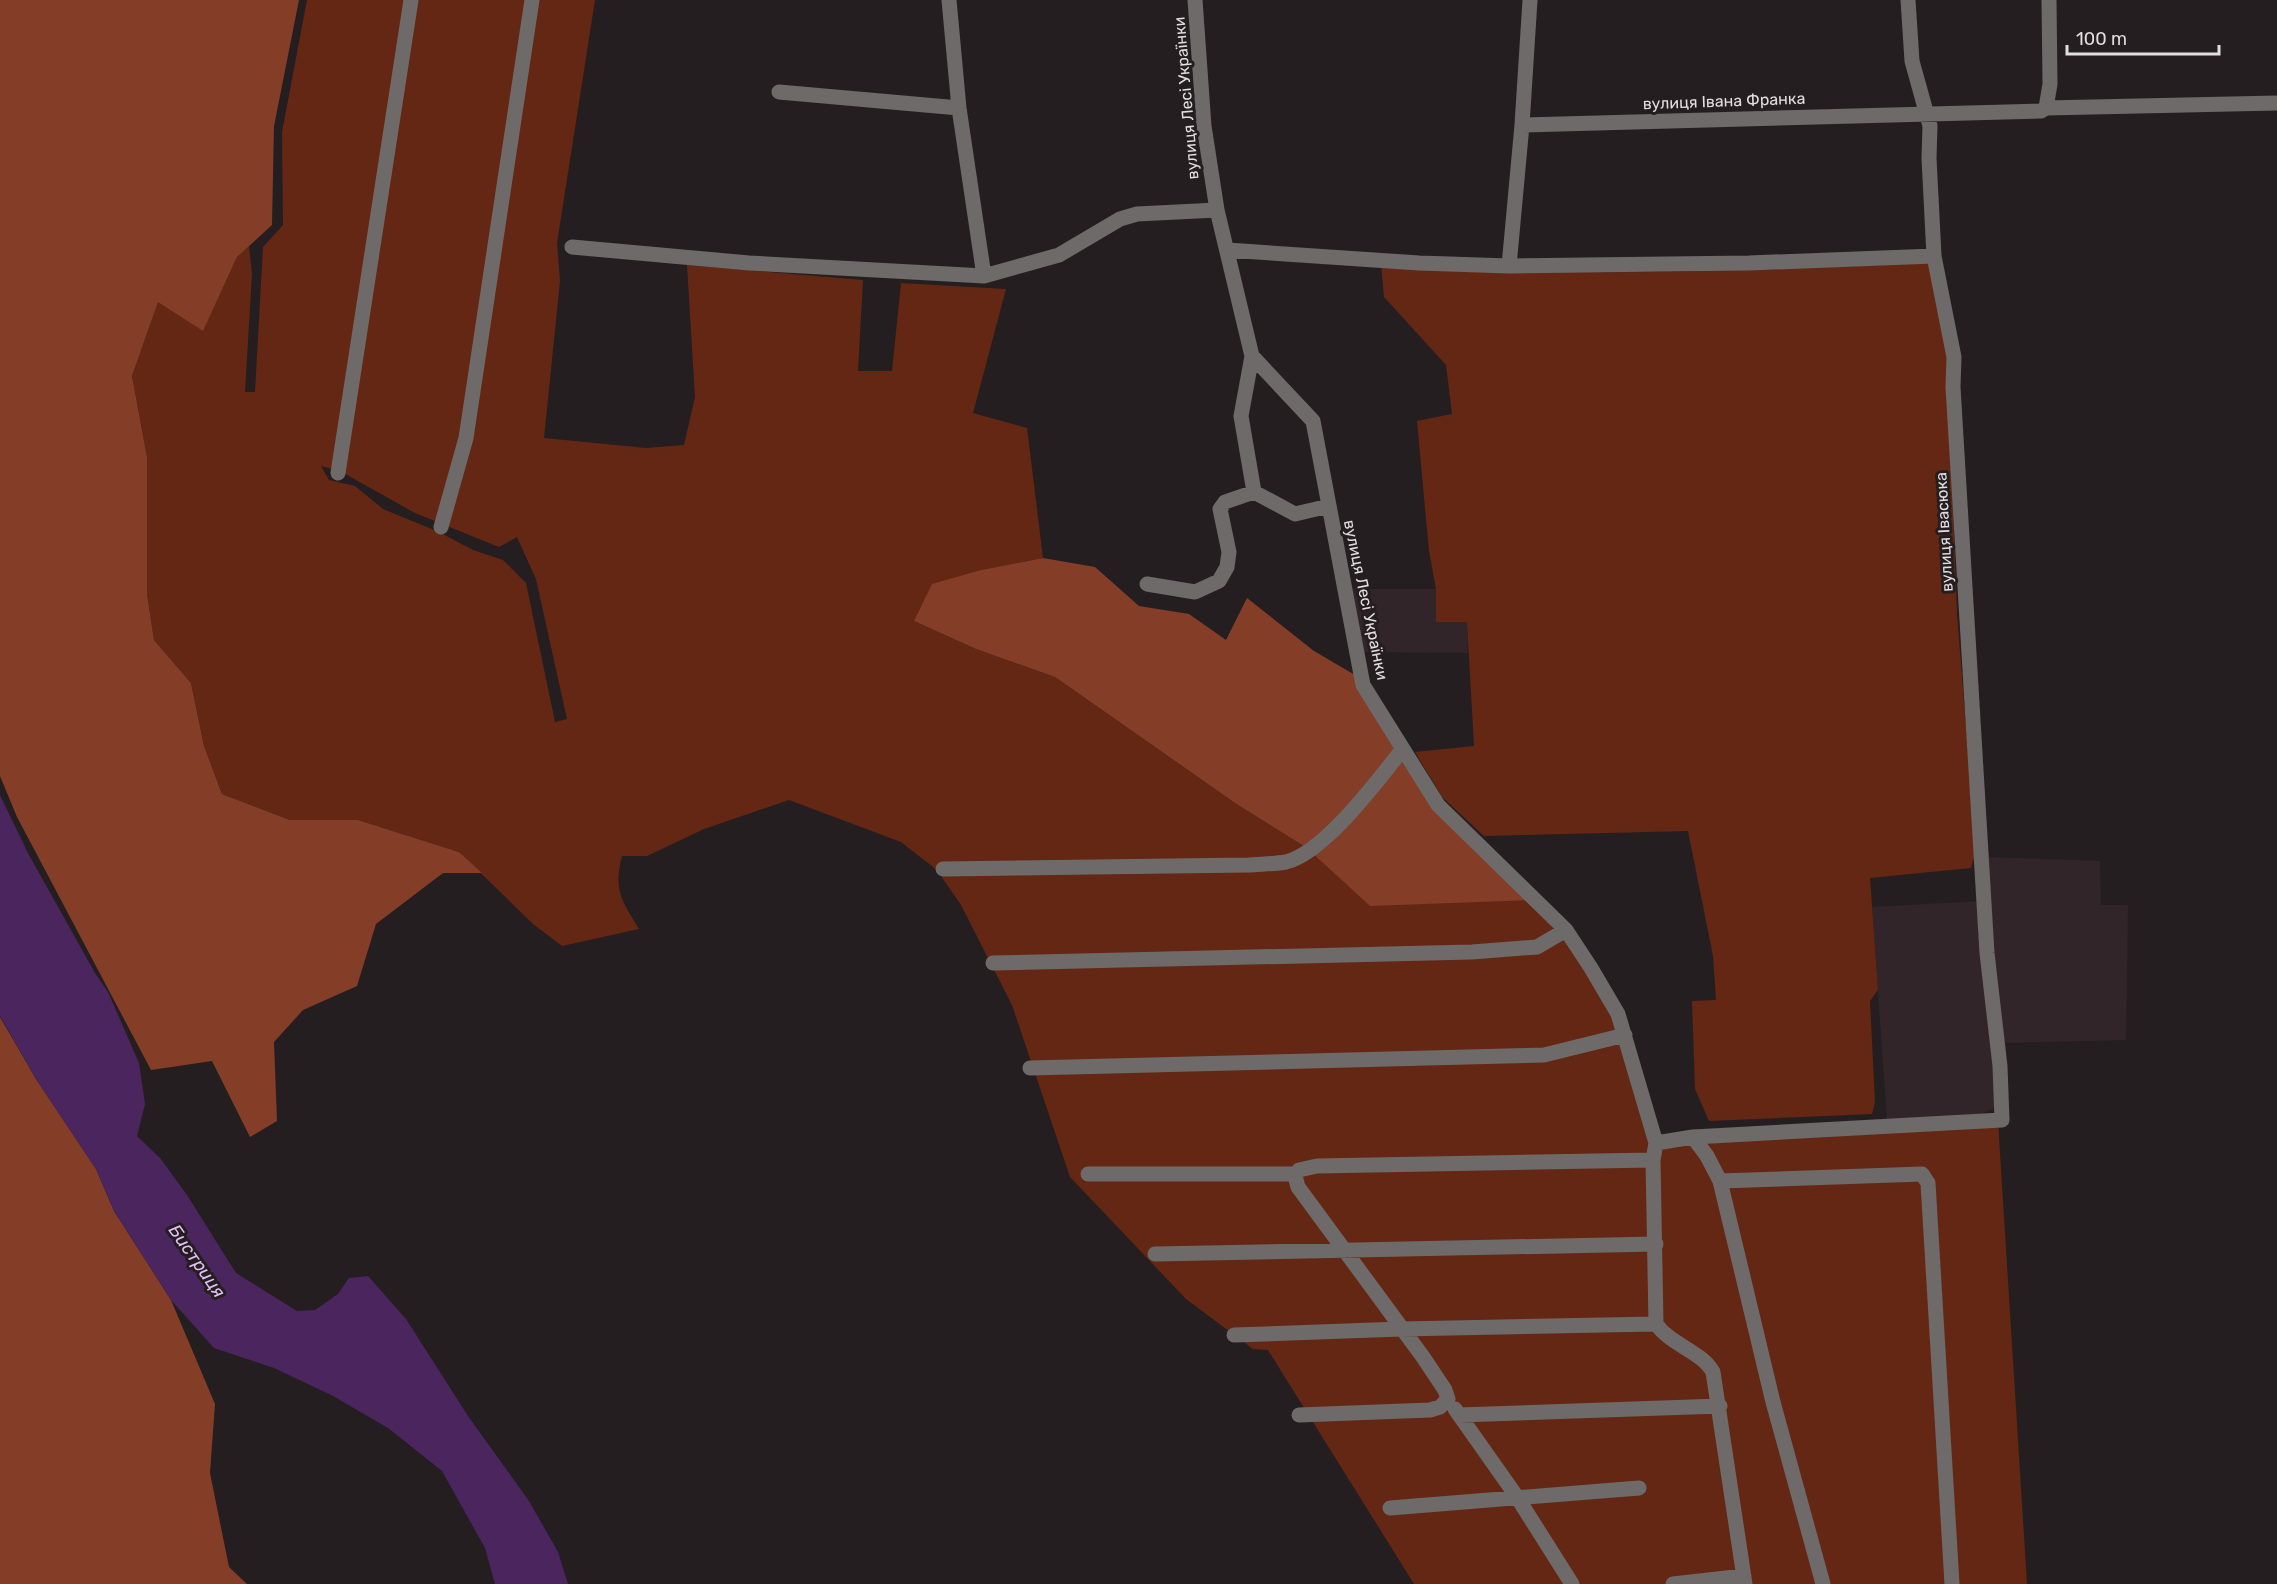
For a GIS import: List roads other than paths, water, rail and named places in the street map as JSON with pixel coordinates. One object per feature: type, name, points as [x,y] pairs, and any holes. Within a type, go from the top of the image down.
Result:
[{"type":"street","points":[[338,473],[411,0]]},
{"type":"street","points":[[441,527],[466,438],[532,0]]},
{"type":"street","points":[[949,0],[959,108],[984,276]]},
{"type":"street","name":"вулиця Лесі Українки","points":[[1195,0],[1204,126],[1217,210],[1252,356],[1313,421],[1360,675],[1402,750],[1438,805],[1566,930],[1613,1005],[1625,1035],[1656,1143]]},
{"type":"street","points":[[1509,266],[1522,125],[1530,0]]},
{"type":"street","name":"вулиця Івасюка","points":[[1693,1137],[2002,1120],[2000,1066],[1987,953],[1954,399],[1954,357],[1934,256],[1929,158],[1930,126],[1912,61],[1908,0]]},
{"type":"street","points":[[2046,108],[2050,84],[2049,0]]},
{"type":"street","points":[[779,92],[959,108]]},
{"type":"street","name":"вулиця Івана Франка","points":[[1522,125],[1926,113],[2000,114],[2041,111],[2046,108],[2277,104]]},
{"type":"street","points":[[572,247],[749,263],[984,276],[1059,255],[1120,219],[1137,214],[1217,210]]},
{"type":"street","points":[[1227,250],[1419,263],[1509,266],[1749,263],[1934,256]]},
{"type":"street","points":[[1252,356],[1241,416],[1254,492]]},
{"type":"street","points":[[1147,584],[1195,592],[1220,581],[1227,567],[1229,552],[1220,509],[1225,502],[1254,492],[1295,514],[1329,506]]},
{"type":"street","points":[[943,869],[1249,865],[1287,861],[1300,856],[1342,823],[1402,750]]},
{"type":"street","points":[[993,963],[1472,952],[1537,947],[1566,930]]},
{"type":"street","points":[[1030,1068],[1544,1055],[1625,1035]]},
{"type":"street","points":[[1673,1584],[1745,1580],[1713,1372],[1709,1365],[1671,1340],[1656,1324],[1653,1160],[1656,1143],[1693,1137],[1707,1156],[1720,1181],[1773,1402],[1823,1584]]},
{"type":"street","points":[[1088,1174],[1296,1174],[1303,1168],[1317,1166],[1653,1160]]},
{"type":"street","points":[[1296,1174],[1295,1182],[1298,1187],[1440,1381],[1448,1399],[1517,1497],[1572,1584]]},
{"type":"street","points":[[1720,1181],[1922,1174],[1928,1183],[1952,1584]]},
{"type":"street","points":[[1155,1254],[1656,1244]]},
{"type":"street","points":[[1234,1335],[1656,1324]]},
{"type":"street","points":[[1299,1415],[1430,1410],[1440,1407],[1448,1399]]},
{"type":"street","points":[[1459,1415],[1720,1406]]},
{"type":"street","points":[[1390,1508],[1639,1488]]},
{"type":"water","name":"Бистриця","points":[[0,795],[29,855],[108,992],[139,1063],[145,1104],[137,1136],[160,1158],[187,1195],[236,1273],[297,1311],[315,1310],[338,1294],[349,1278],[368,1276],[406,1319],[468,1416],[529,1501],[558,1552],[568,1584],[495,1584],[485,1548],[442,1471],[388,1428],[333,1396],[274,1368],[214,1348],[171,1300],[114,1211],[96,1169],[36,1079],[0,1016]]}]
